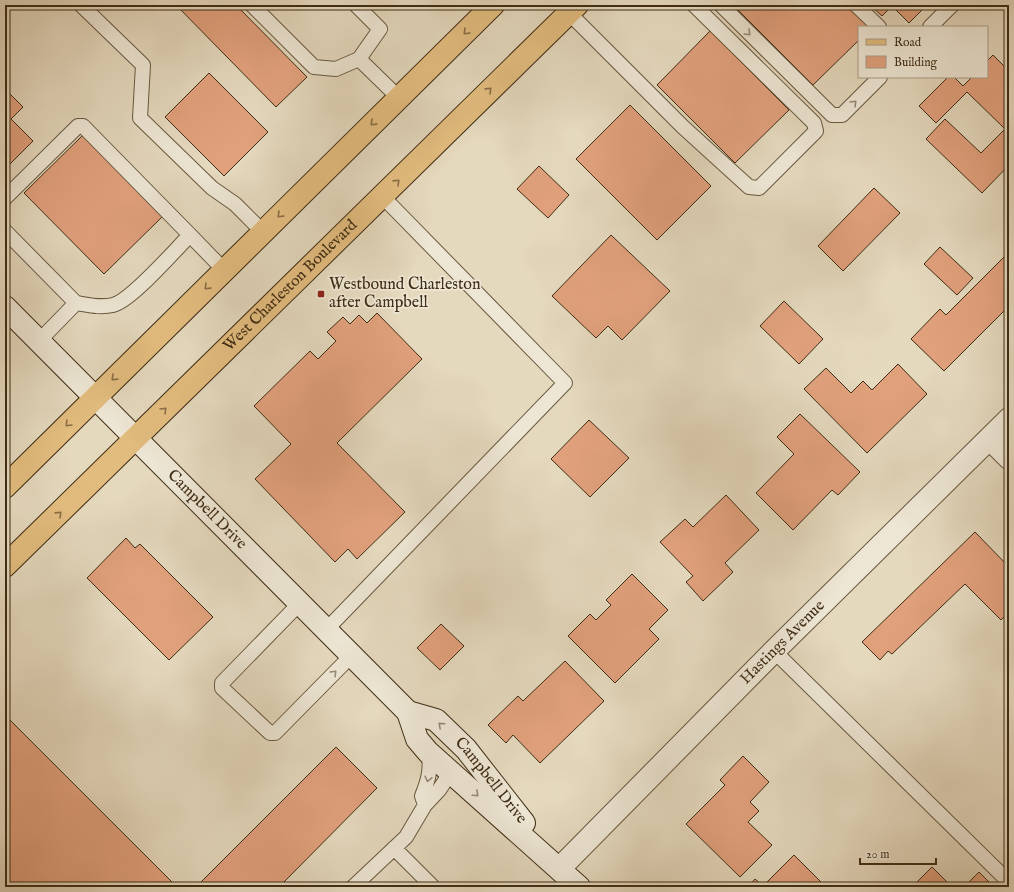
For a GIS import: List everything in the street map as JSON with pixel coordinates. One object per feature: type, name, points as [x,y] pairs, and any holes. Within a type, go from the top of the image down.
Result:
[{"type":"main road","points":[[5,487],[95,396],[493,5]]},
{"type":"main road","name":"West Charleston Boulevard","points":[[5,566],[573,9]]},
{"type":"street","name":"Campbell Drive","points":[[5,307],[408,712],[417,740],[428,752],[560,868],[579,887]]},
{"type":"street","name":"Hastings Avenue","points":[[560,868],[774,651],[1009,419]]},
{"type":"street","points":[[990,439],[1009,458]]},
{"type":"street","name":"Campbell Drive","points":[[408,712],[436,720],[466,749],[560,868]]},
{"type":"street","points":[[451,772],[466,749]]},
{"type":"lane","points":[[81,5],[142,66],[140,118],[212,188],[235,204],[263,232]]},
{"type":"lane","points":[[252,5],[314,67],[336,69],[360,59],[380,29],[356,5]]},
{"type":"lane","points":[[573,9],[688,132],[749,188],[759,188],[816,132],[814,123],[694,5]]},
{"type":"lane","points":[[721,5],[832,115],[842,115],[879,78]]},
{"type":"lane","points":[[856,5],[878,26]]},
{"type":"lane","points":[[931,26],[952,5]]},
{"type":"lane","points":[[360,59],[399,98]]},
{"type":"lane","points":[[5,198],[78,126],[83,126],[224,270]]},
{"type":"lane","points":[[326,630],[565,384],[382,196]]},
{"type":"lane","points":[[5,231],[76,303],[100,307],[115,305],[137,288],[190,235]]},
{"type":"lane","points":[[39,340],[76,303]]},
{"type":"lane","points":[[299,604],[222,683],[222,688],[270,733],[275,733],[351,656]]},
{"type":"lane","points":[[774,651],[1009,882]]},
{"type":"lane","points":[[425,805],[422,796],[428,781],[431,762],[428,752]]},
{"type":"lane","points":[[353,887],[406,837],[425,805],[439,790],[451,772]]},
{"type":"lane","points":[[394,848],[433,887]]},
{"type":"building","points":[[176,5],[236,5],[307,77],[276,107]]},
{"type":"building","points":[[739,5],[847,5],[868,26],[858,26],[858,41],[813,85],[736,8]]},
{"type":"building","points":[[870,5],[927,5],[909,23],[892,6],[882,16]]},
{"type":"building","points":[[710,31],[789,110],[735,163],[657,85]]},
{"type":"building","points":[[993,55],[1009,71],[1009,165],[982,193],[926,139],[945,119],[981,153],[1005,129],[967,92],[936,123],[919,106],[947,78],[955,78],[963,86],[971,78],[988,78],[988,60]]},
{"type":"building","points":[[209,73],[268,132],[224,176],[165,117]]},
{"type":"building","points":[[8,92],[23,107],[11,119],[33,141],[8,166],[5,163],[5,95]]},
{"type":"building","points":[[630,105],[711,186],[657,240],[576,159]]},
{"type":"building","points":[[83,135],[162,217],[104,274],[24,193]]},
{"type":"building","points":[[539,166],[569,195],[548,218],[517,189]]},
{"type":"building","points":[[874,188],[900,213],[843,271],[818,246]]},
{"type":"building","points":[[611,235],[670,291],[622,340],[608,326],[596,338],[552,296]]},
{"type":"building","points":[[940,247],[973,278],[957,295],[924,264]]},
{"type":"building","points":[[1009,252],[1009,306],[944,371],[911,339],[940,309],[946,315]]},
{"type":"building","points":[[784,301],[823,339],[799,364],[760,326]]},
{"type":"building","points":[[377,313],[422,359],[337,443],[405,512],[357,559],[348,549],[335,562],[255,479],[291,444],[254,406],[310,351],[318,359],[336,341],[327,332],[343,317],[350,324],[359,315],[367,323]]},
{"type":"building","points":[[898,364],[927,394],[867,453],[804,389],[826,368],[851,393],[863,381],[872,390]]},
{"type":"building","points":[[800,414],[860,472],[838,495],[832,490],[793,530],[756,493],[794,454],[777,437]]},
{"type":"building","points":[[589,420],[629,458],[590,497],[551,459]]},
{"type":"building","points":[[726,495],[759,530],[725,563],[733,572],[703,601],[686,582],[693,576],[660,542],[685,519],[693,527]]},
{"type":"building","points":[[975,532],[1009,567],[1009,612],[1001,620],[965,584],[892,654],[888,651],[880,660],[862,642]]},
{"type":"building","points":[[126,538],[135,548],[140,544],[213,617],[169,660],[87,578]]},
{"type":"building","points":[[632,574],[668,610],[649,629],[659,639],[615,683],[568,636],[590,614],[596,620],[611,605],[606,600]]},
{"type":"building","points":[[441,624],[464,646],[440,670],[417,648]]},
{"type":"building","points":[[565,661],[604,701],[540,763],[513,735],[506,743],[488,725],[518,696],[523,701]]},
{"type":"building","points":[[5,715],[177,887],[5,887]]},
{"type":"building","points":[[336,747],[377,788],[279,887],[196,887]]},
{"type":"building","points":[[743,756],[769,782],[750,802],[759,811],[748,822],[772,845],[740,877],[686,824],[725,785],[720,780]]},
{"type":"building","points":[[794,855],[822,883],[818,887],[748,887],[755,879],[763,886]]},
{"type":"building","points":[[932,867],[952,887],[912,887]]},
{"type":"building","points":[[979,872],[994,887],[964,887]]},
{"type":"place","name":"Westbound Charleston after Campbell","points":[[321,294]]}]
